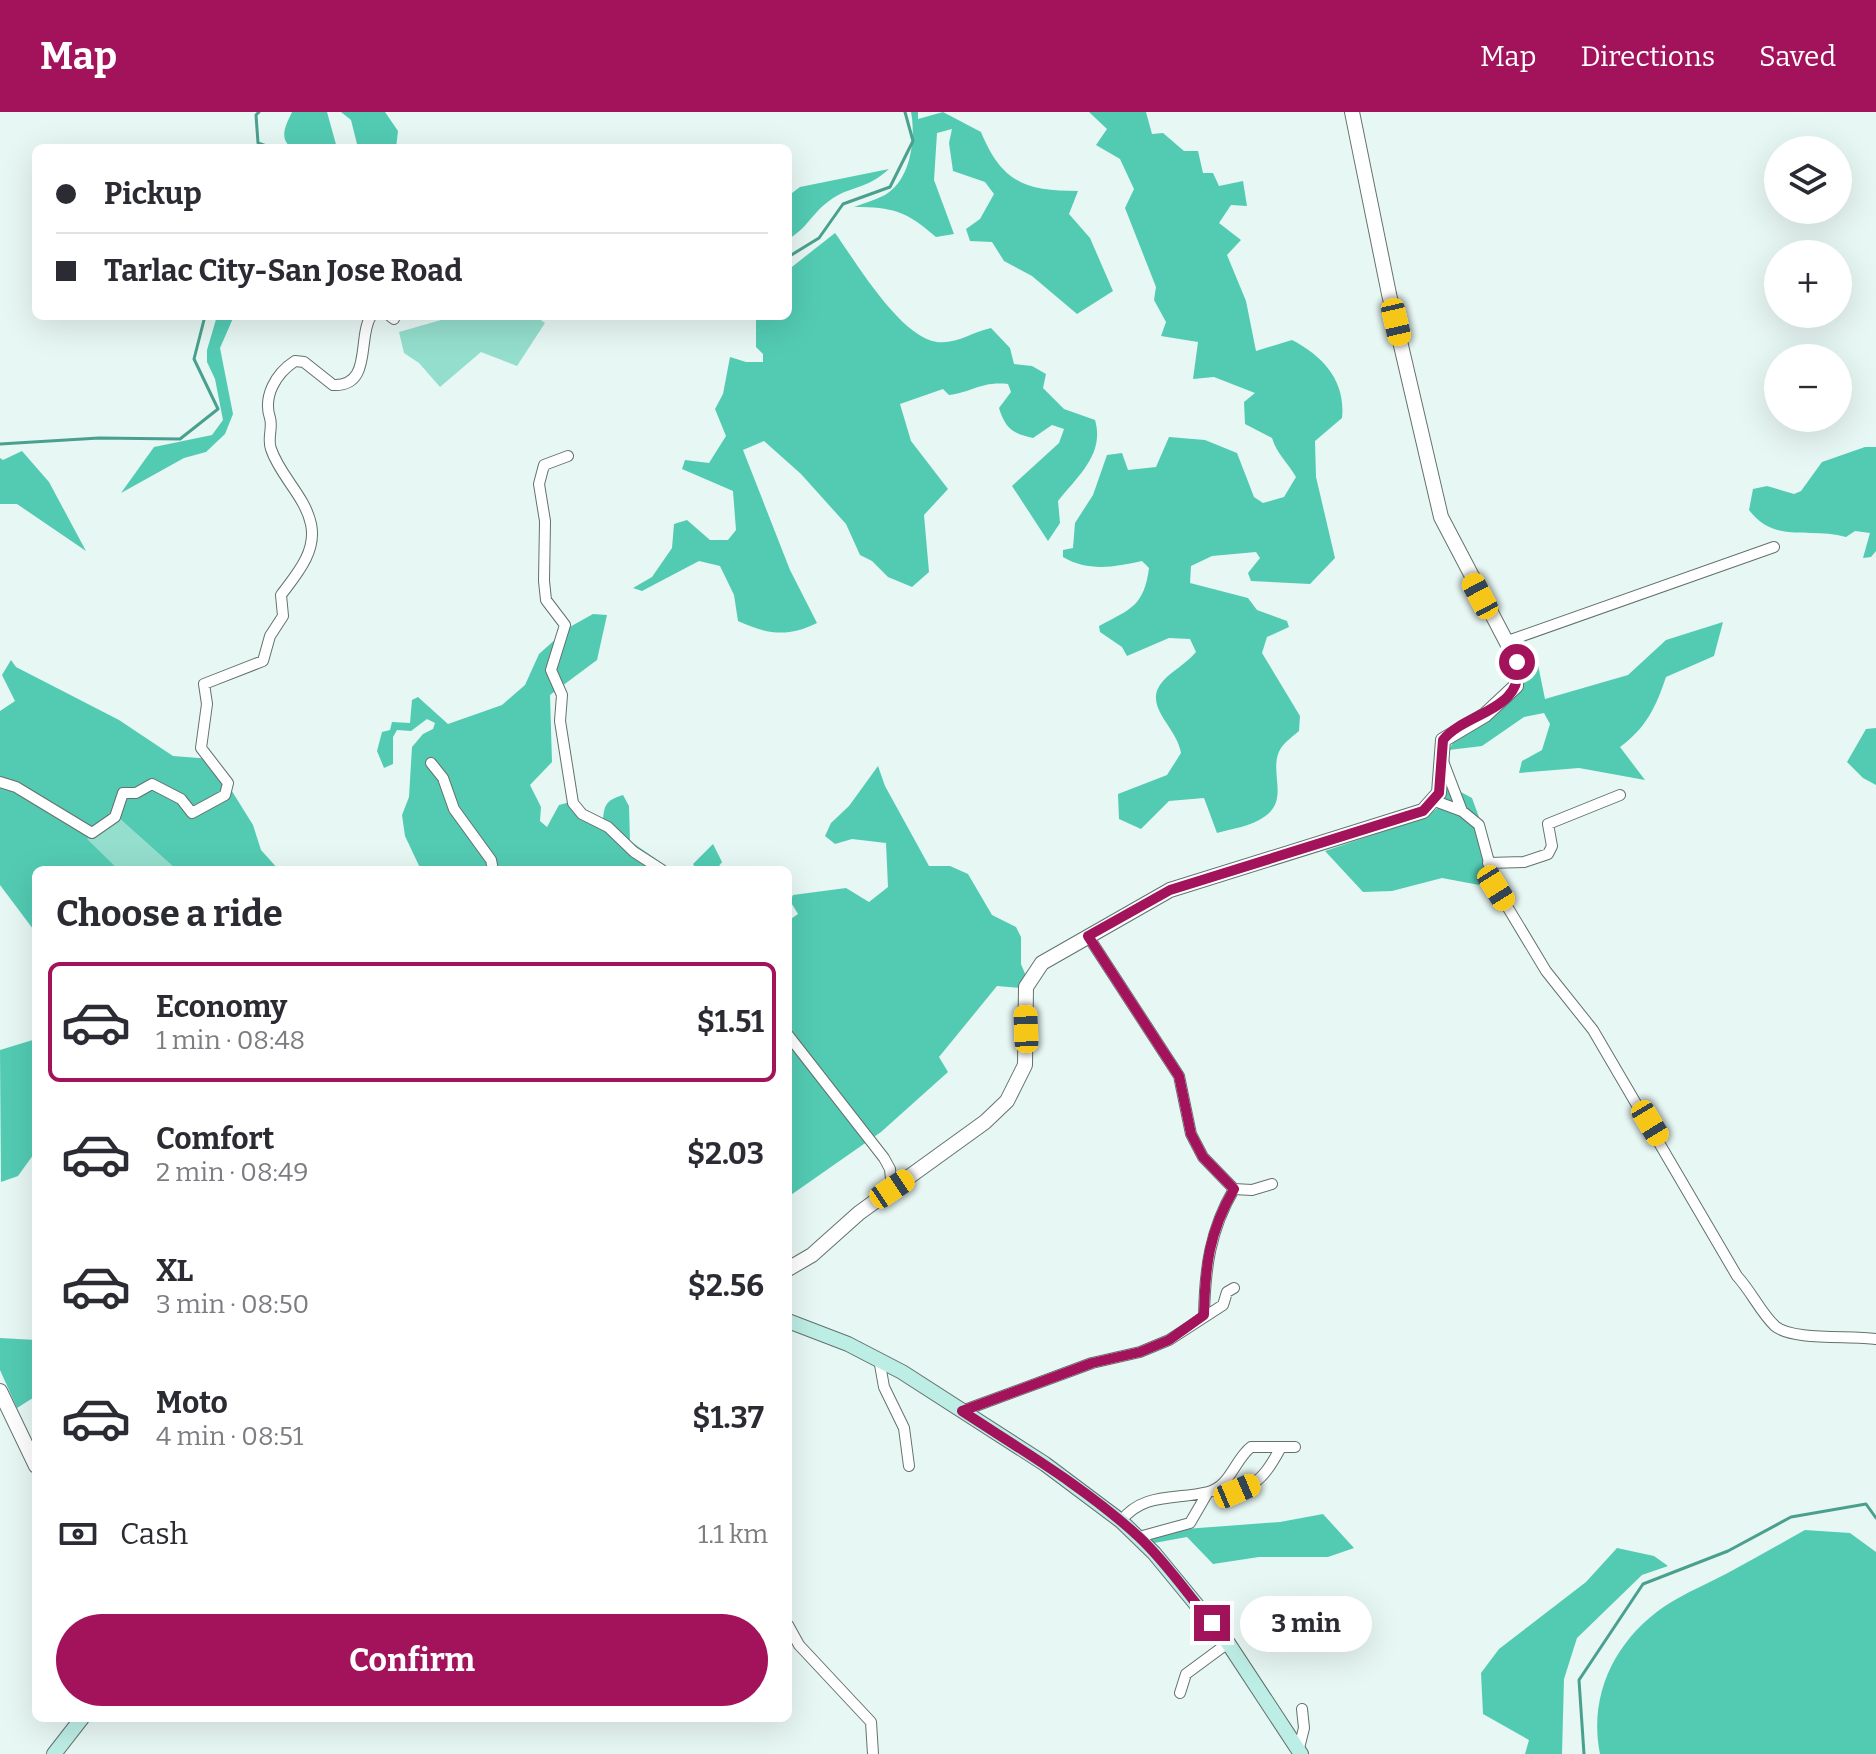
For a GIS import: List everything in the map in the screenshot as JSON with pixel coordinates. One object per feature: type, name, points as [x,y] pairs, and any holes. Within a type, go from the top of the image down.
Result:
[{"type":"main road","points":[[792,1323],[879,1359],[1045,1464],[1121,1521],[1139,1537],[1228,1643],[1300,1751]]},
{"type":"main road","points":[[54,1754],[79,1722]]},
{"type":"street","points":[[792,1267],[812,1255],[852,1218],[994,1115],[1013,1093],[1026,1056],[1028,981],[1042,963],[1170,890],[1423,811],[1435,801],[1440,786],[1440,753],[1447,735],[1485,715],[1516,686],[1517,662],[1441,517],[1389,294],[1352,112]]},
{"type":"street","points":[[0,782],[16,787],[92,833],[115,817],[123,793],[136,793],[152,784],[181,799],[192,813],[225,795],[228,783],[201,748],[207,704],[204,684],[263,661],[270,636],[281,621],[281,595],[306,563],[311,534],[305,507],[286,482],[271,450],[268,398],[280,375],[295,361],[304,362],[333,385],[346,384],[354,378],[363,359],[368,320]]},
{"type":"street","points":[[568,456],[544,465],[539,484],[545,521],[546,600],[565,625],[551,670],[562,695],[560,721],[570,791],[582,814],[608,827],[634,852],[656,866]]},
{"type":"street","points":[[1505,642],[1774,547]]},
{"type":"street","points":[[1440,753],[1462,811]]},
{"type":"street","points":[[431,763],[443,778],[454,809],[492,866]]},
{"type":"street","points":[[1488,863],[1524,862],[1548,854],[1552,846],[1548,824],[1620,795]]},
{"type":"street","points":[[1435,801],[1462,811],[1479,825],[1496,888],[1543,966],[1593,1030],[1737,1276],[1751,1290],[1773,1325],[1793,1333],[1876,1339]]},
{"type":"street","points":[[1088,936],[1179,1076],[1191,1134],[1203,1157],[1234,1189],[1252,1190],[1272,1184]]},
{"type":"street","points":[[792,1040],[888,1163],[892,1189]]},
{"type":"street","points":[[1204,1315],[1205,1267],[1217,1218],[1234,1189]]},
{"type":"street","points":[[962,1411],[1092,1363],[1140,1352],[1169,1340],[1223,1305],[1227,1292],[1234,1288]]},
{"type":"street","points":[[879,1359],[884,1387],[904,1428],[909,1466]]},
{"type":"street","points":[[0,1391],[32,1458]]},
{"type":"street","points":[[1139,1537],[1190,1523],[1210,1492],[1230,1476],[1251,1447],[1295,1447]]},
{"type":"street","points":[[1121,1521],[1137,1504],[1210,1492],[1237,1491],[1260,1481],[1269,1472],[1280,1449]]},
{"type":"street","points":[[792,1632],[799,1645],[871,1722],[873,1754]]},
{"type":"street","points":[[1180,1693],[1186,1674],[1228,1643]]},
{"type":"street","points":[[1300,1751],[1304,1728],[1302,1709]]},
{"type":"green space","points":[[292,112],[327,112],[336,144],[288,144],[284,136]]},
{"type":"green space","points":[[341,112],[385,112],[398,131],[396,144],[357,144],[351,120]]},
{"type":"green space","points":[[911,112],[918,112],[918,119],[943,112],[981,132],[998,163],[1018,181],[1044,189],[1078,191],[1069,214],[1090,238],[1113,291],[1077,314],[1032,276],[1004,261],[992,242],[970,241],[966,229],[980,219],[994,194],[985,182],[953,171],[949,143],[952,129],[937,133],[934,180],[954,234],[936,237],[898,212],[854,207],[885,195],[901,179],[912,146]]},
{"type":"green space","points":[[1089,112],[1146,112],[1152,134],[1163,133],[1184,151],[1198,151],[1203,173],[1213,173],[1219,186],[1243,181],[1247,206],[1231,205],[1219,223],[1241,240],[1227,255],[1246,301],[1256,351],[1292,340],[1322,362],[1340,392],[1342,418],[1315,441],[1316,477],[1335,558],[1310,584],[1251,581],[1248,573],[1260,558],[1256,552],[1212,556],[1191,566],[1190,583],[1248,598],[1257,610],[1287,621],[1289,627],[1267,637],[1262,653],[1300,716],[1299,731],[1283,746],[1277,757],[1278,793],[1272,810],[1254,823],[1217,833],[1204,798],[1169,801],[1141,829],[1119,819],[1118,794],[1167,775],[1181,753],[1158,708],[1157,690],[1196,652],[1190,639],[1169,638],[1127,656],[1122,647],[1100,632],[1099,626],[1134,605],[1144,591],[1149,568],[1142,561],[1112,566],[1082,565],[1063,557],[1063,550],[1073,548],[1075,523],[1093,495],[1107,455],[1122,453],[1128,470],[1156,467],[1169,437],[1205,440],[1237,453],[1254,497],[1263,503],[1284,497],[1296,477],[1272,438],[1245,424],[1244,402],[1255,393],[1214,377],[1193,379],[1198,342],[1161,336],[1166,322],[1154,300],[1156,287],[1125,208],[1134,189],[1120,159],[1096,145],[1107,129]]},
{"type":"green space","points":[[889,169],[872,181],[829,201],[792,236],[792,193],[800,187]]},
{"type":"green space","points":[[835,233],[880,296],[908,327],[937,342],[958,340],[991,328],[1010,348],[1014,364],[1032,366],[1046,374],[1043,388],[1064,409],[1095,420],[1097,432],[1093,454],[1058,501],[1060,523],[1048,541],[1012,486],[1059,443],[1064,429],[1052,425],[1033,438],[1011,429],[999,408],[1011,392],[1008,384],[984,385],[949,395],[943,389],[900,404],[911,441],[948,489],[924,515],[929,572],[912,587],[888,577],[872,561],[860,555],[846,524],[801,474],[764,441],[743,450],[790,570],[817,623],[796,631],[777,632],[738,621],[734,595],[720,566],[699,561],[642,591],[633,588],[652,577],[672,548],[674,524],[687,520],[710,540],[728,540],[736,530],[733,491],[682,469],[685,460],[709,463],[726,436],[715,409],[723,394],[730,357],[746,362],[763,362],[763,354],[756,347],[756,320],[792,320],[792,267]]},
{"type":"green space","points":[[216,320],[232,320],[220,348],[233,414],[225,434],[206,452],[184,458],[121,493],[154,447],[212,435],[223,420],[215,379],[207,362],[207,350]]},
{"type":"green space","points":[[441,320],[541,320],[545,323],[517,366],[481,352],[440,387],[419,363],[404,353],[399,332]]},
{"type":"green space","points":[[1865,447],[1876,447],[1876,551],[1871,557],[1863,558],[1870,533],[1855,531],[1846,537],[1782,531],[1759,521],[1749,510],[1753,489],[1767,486],[1794,494],[1801,491],[1822,462]]},
{"type":"green space","points":[[22,451],[49,482],[86,551],[17,504],[0,504],[0,458],[3,460]]},
{"type":"green space","points":[[593,614],[607,615],[597,660],[550,695],[552,762],[530,785],[541,807],[540,821],[547,827],[559,805],[574,801],[603,821],[607,804],[623,795],[629,806],[630,841],[666,866],[419,866],[405,836],[402,815],[409,797],[412,747],[423,734],[433,729],[435,723],[427,719],[411,731],[397,730],[393,737],[393,764],[384,768],[377,751],[382,732],[390,730],[392,722],[410,723],[412,700],[418,697],[448,724],[502,705],[525,685],[539,654],[568,628]]},
{"type":"green space","points":[[1723,622],[1714,656],[1666,677],[1649,716],[1620,747],[1645,780],[1579,768],[1519,773],[1522,761],[1542,750],[1550,724],[1544,713],[1524,717],[1482,746],[1449,750],[1458,737],[1514,695],[1520,681],[1522,663],[1537,660],[1545,699],[1628,675],[1666,640]]},
{"type":"green space","points":[[11,660],[16,667],[119,720],[173,756],[212,759],[253,825],[261,850],[275,866],[173,866],[119,818],[87,839],[115,866],[32,866],[32,928],[0,885],[0,711],[15,701],[2,675]]},
{"type":"green space","points":[[1876,728],[1876,785],[1863,778],[1847,762],[1866,729]]},
{"type":"green space","points":[[878,766],[885,786],[929,866],[950,866],[968,874],[992,915],[1016,927],[1021,937],[1021,964],[1026,976],[1021,988],[997,986],[939,1057],[948,1072],[881,1132],[792,1194],[792,918],[798,914],[792,904],[792,897],[846,888],[869,902],[888,887],[886,843],[852,839],[835,844],[825,836],[831,823],[849,806]]},
{"type":"green space","points":[[1446,784],[1472,798],[1480,820],[1490,887],[1442,878],[1392,891],[1363,892],[1325,851],[1426,817],[1440,806]]},
{"type":"green space","points":[[119,818],[173,866],[115,866],[86,839]]},
{"type":"green space","points":[[713,844],[722,862],[719,866],[693,864]]},
{"type":"green space","points":[[32,1040],[32,1157],[18,1176],[1,1182],[0,1050]]},
{"type":"green space","points":[[0,1338],[32,1340],[32,1399],[17,1408],[0,1370]]},
{"type":"green space","points":[[1323,1514],[1354,1548],[1328,1557],[1259,1557],[1213,1564],[1187,1537],[1154,1543],[1144,1532],[1280,1522]]},
{"type":"green space","points":[[1805,1530],[1850,1533],[1876,1552],[1876,1754],[1600,1754],[1597,1732],[1602,1690],[1619,1652],[1632,1635],[1673,1601]]},
{"type":"green space","points":[[1617,1548],[1654,1556],[1668,1566],[1642,1575],[1577,1638],[1564,1679],[1562,1754],[1525,1754],[1529,1740],[1483,1714],[1481,1673],[1499,1649],[1586,1582]]},
{"type":"waterway","points":[[259,112],[256,115],[258,143],[261,144]]},
{"type":"waterway","points":[[792,255],[819,238],[843,204],[890,187],[913,141],[905,112]]},
{"type":"waterway","points":[[0,444],[99,438],[180,439],[218,409],[194,359],[204,320]]},
{"type":"waterway","points":[[1584,1754],[1579,1680],[1643,1584],[1728,1551],[1791,1517],[1866,1504],[1876,1518]]},
{"type":"route","points":[[1212,1623],[1144,1542],[1121,1521],[1045,1464],[962,1411],[990,1404],[1092,1363],[1140,1352],[1169,1340],[1204,1315],[1205,1267],[1217,1218],[1234,1189],[1203,1157],[1191,1134],[1179,1076],[1088,936],[1140,904],[1170,890],[1302,852],[1423,811],[1439,793],[1443,740],[1503,701],[1516,686],[1517,662]]}]
